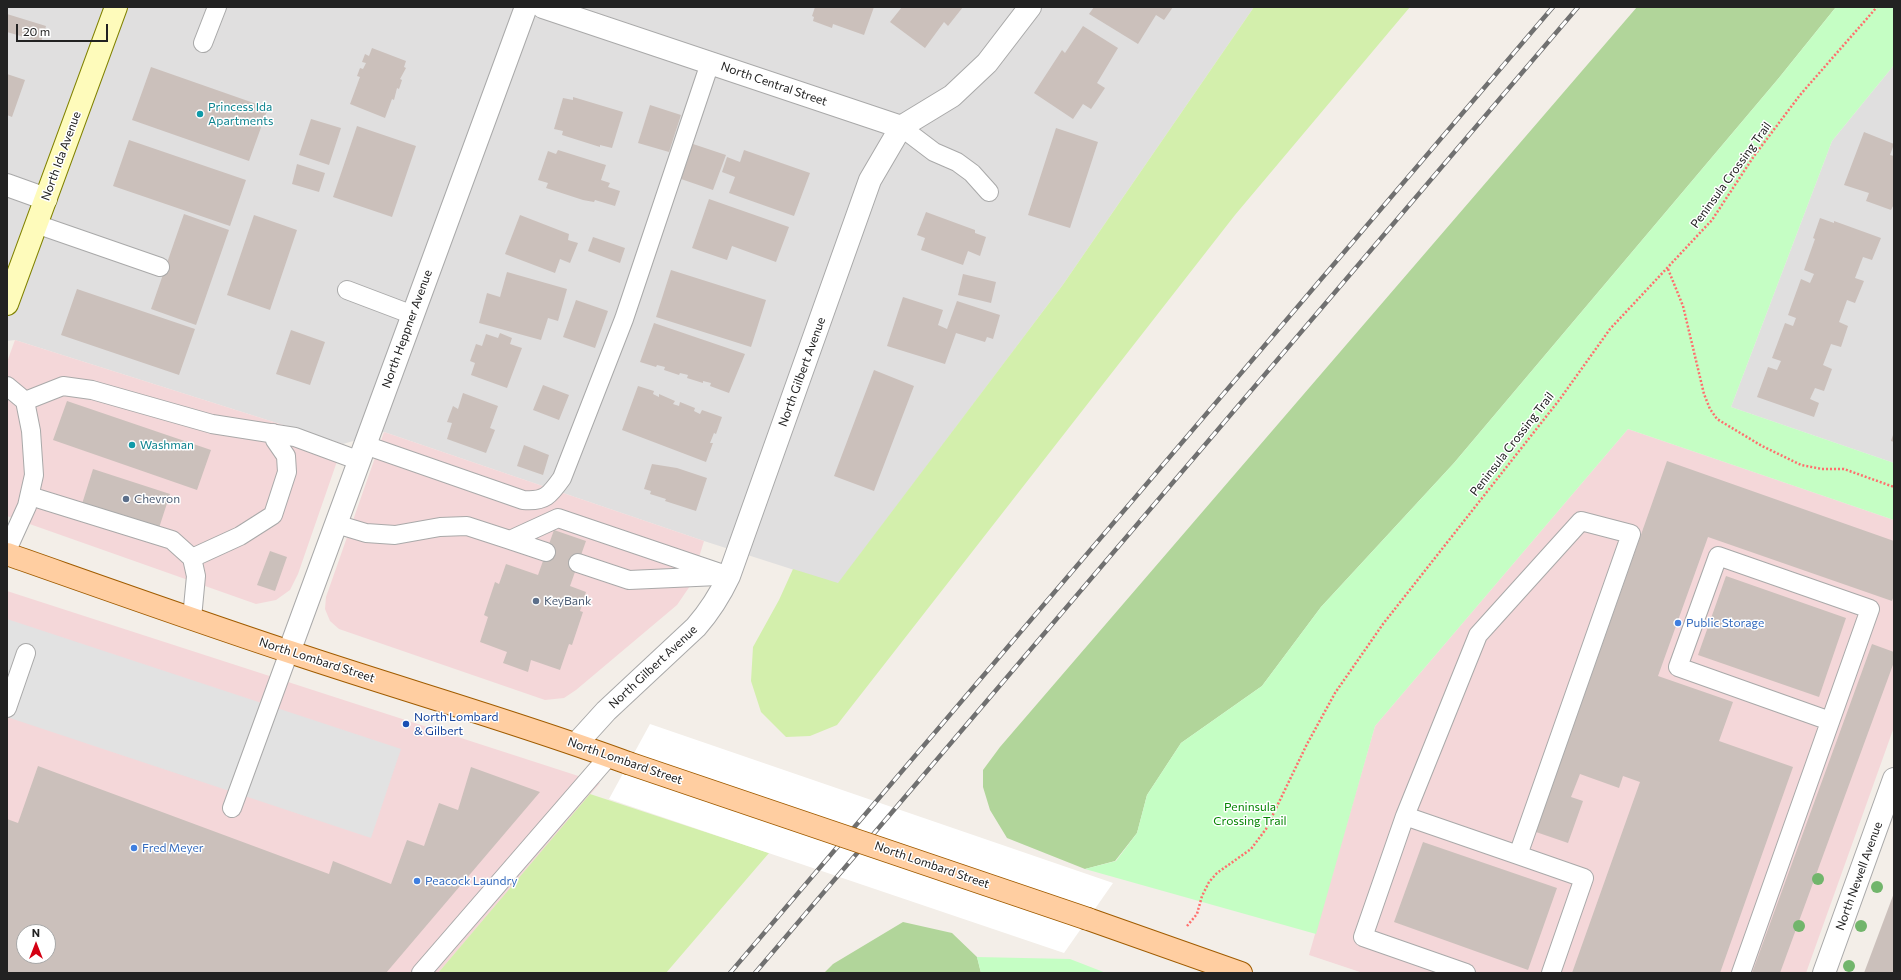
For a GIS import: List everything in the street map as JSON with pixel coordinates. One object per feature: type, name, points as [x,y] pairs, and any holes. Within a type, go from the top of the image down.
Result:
[{"type":"main road","name":"North Lombard Street","points":[[7,554],[289,652],[535,732],[577,743],[618,759],[1088,919],[1201,967],[1241,973]]},
{"type":"street","name":"North Ida Avenue","points":[[7,304],[116,7]]},
{"type":"street","name":"North Heppner Avenue","points":[[289,652],[526,7]]},
{"type":"street","name":"North Central Street","points":[[543,7],[901,127]]},
{"type":"street","name":"North Gilbert Avenue","points":[[577,743],[606,711],[696,627],[708,613],[729,576],[870,180],[901,127],[952,96],[987,63],[1030,7]]},
{"type":"street","points":[[7,185],[46,198]]},
{"type":"street","name":"North Newell Avenue","points":[[1824,973],[1894,779]]},
{"type":"lane","points":[[203,43],[217,7]]},
{"type":"lane","points":[[25,400],[64,386],[92,390],[212,424],[295,437],[362,453],[523,500],[534,501],[544,498],[552,491],[562,478],[624,319],[710,63]]},
{"type":"lane","name":"North Central Street","points":[[901,127],[934,152],[956,162],[972,173],[989,192]]},
{"type":"lane","points":[[36,224],[160,267]]},
{"type":"lane","points":[[348,290],[413,314]]},
{"type":"lane","points":[[7,386],[25,400],[31,431],[34,475],[27,506],[7,550]]},
{"type":"lane","points":[[192,558],[240,536],[273,515],[288,472],[286,456],[275,440],[273,433]]},
{"type":"lane","points":[[30,496],[172,540],[192,558],[196,576],[192,618]]},
{"type":"lane","points":[[510,540],[558,518],[729,576]]},
{"type":"lane","points":[[1466,973],[1363,937],[1405,816],[1478,635],[1581,521],[1631,534],[1518,855]]},
{"type":"lane","points":[[336,524],[366,533],[395,535],[440,527],[467,526],[546,552]]},
{"type":"lane","points":[[1741,973],[1870,609],[1718,556],[1678,667],[1830,720]]},
{"type":"lane","points":[[578,563],[629,580],[729,576]]},
{"type":"lane","points":[[232,808],[289,652]]},
{"type":"lane","points":[[7,708],[26,653]]},
{"type":"lane","points":[[421,973],[618,759]]},
{"type":"lane","points":[[1405,816],[1584,878],[1551,973]]},
{"type":"path","name":"Peninsula Crossing Trail","points":[[1197,914],[1202,896],[1209,882],[1217,873],[1251,849],[1266,829],[1307,744],[1335,693],[1383,624],[1560,400],[1610,329],[1668,269],[1712,220],[1754,156],[1800,95],[1877,7]]},
{"type":"path","points":[[1668,269],[1684,306],[1704,394],[1710,409],[1717,419],[1762,446],[1801,465],[1822,469],[1844,469],[1894,487]]},
{"type":"shaded area","points":[[7,7],[1254,7],[1062,286],[838,584],[704,541],[384,432],[343,444],[15,340],[7,341]]},
{"type":"shaded area","points":[[1894,65],[1894,463],[1731,407],[1832,141]]},
{"type":"shaded area","points":[[15,340],[343,444],[298,574],[290,590],[276,600],[256,604],[7,516],[7,362]]},
{"type":"shaded area","name":"Public Storage","points":[[1628,429],[1894,520],[1894,727],[1806,973],[1363,973],[1309,955],[1375,726]]},
{"type":"shaded area","points":[[384,432],[704,541],[690,586],[677,605],[576,690],[564,698],[545,700],[339,629],[330,621],[325,609],[326,597]]},
{"type":"shaded area","points":[[7,591],[600,783],[438,973],[7,973]]},
{"type":"shaded area","points":[[7,619],[401,749],[371,838],[7,717]]},
{"type":"green space","points":[[1254,7],[1410,7],[1235,215],[837,725],[810,736],[786,737],[761,712],[751,681],[753,647],[779,600],[793,569],[838,583],[1062,286]]},
{"type":"green space","points":[[1637,7],[1836,7],[1778,79],[1454,463],[1321,607],[1262,686],[1181,743],[1147,795],[1137,833],[1115,861],[1085,869],[1007,838],[990,810],[983,787],[983,770],[1000,747]]},
{"type":"green space","name":"Peninsula Crossing Trail","points":[[1836,7],[1894,7],[1894,65],[1832,141],[1731,407],[1894,463],[1894,520],[1628,429],[1375,726],[1316,934],[1085,869],[1116,861],[1137,833],[1147,795],[1181,743],[1262,686],[1321,607],[1454,463],[1778,79]]},
{"type":"green space","points":[[590,794],[769,853],[666,973],[438,973]]},
{"type":"green space","points":[[903,922],[952,933],[977,957],[981,973],[824,973],[833,964]]},
{"type":"green space","points":[[977,957],[1070,959],[1106,973],[981,973]]},
{"type":"pier","points":[[650,724],[1113,883],[1064,953],[609,799]]},
{"type":"building","points":[[815,7],[874,7],[864,35],[833,24],[832,28],[813,21],[814,17],[812,16]]},
{"type":"building","points":[[902,7],[963,7],[948,26],[944,22],[925,48],[890,22]]},
{"type":"building","points":[[1094,7],[1173,7],[1164,20],[1156,15],[1138,44],[1089,14]]},
{"type":"building","points":[[7,14],[46,26],[41,42],[7,32]]},
{"type":"building","points":[[1083,26],[1118,48],[1097,83],[1105,88],[1091,109],[1083,104],[1073,119],[1034,93],[1062,50],[1065,53]]},
{"type":"building","points":[[372,48],[406,61],[404,67],[406,68],[400,79],[402,80],[399,89],[397,88],[394,100],[392,99],[385,118],[350,104],[360,77],[357,76],[360,68],[363,69],[366,63],[362,62],[365,54],[369,56]]},
{"type":"building","name":"Princess Ida Apartments","points":[[151,67],[268,108],[249,161],[132,120]]},
{"type":"building","points":[[7,74],[25,80],[12,117],[7,115]]},
{"type":"building","points":[[573,97],[623,112],[612,148],[600,145],[600,147],[562,135],[563,131],[554,129],[563,98],[573,100]]},
{"type":"building","points":[[650,105],[681,115],[669,152],[638,143]]},
{"type":"building","points":[[311,119],[341,128],[329,165],[299,155]]},
{"type":"building","points":[[357,126],[416,146],[392,217],[333,197]]},
{"type":"building","points":[[1056,128],[1098,142],[1070,228],[1028,215]]},
{"type":"building","points":[[1864,132],[1894,144],[1890,155],[1894,156],[1894,204],[1891,210],[1866,201],[1869,193],[1844,185]]},
{"type":"building","points":[[129,140],[246,180],[230,226],[113,186]]},
{"type":"building","points":[[693,144],[726,155],[713,190],[681,179]]},
{"type":"building","points":[[558,150],[606,165],[601,180],[610,183],[608,187],[620,191],[615,206],[595,200],[594,202],[583,200],[546,188],[548,183],[538,180],[548,151],[556,154]]},
{"type":"building","points":[[744,150],[810,173],[794,216],[729,193],[735,177],[722,172],[727,157],[740,162]]},
{"type":"building","points":[[297,164],[325,173],[319,192],[292,184]]},
{"type":"building","points":[[709,199],[789,227],[776,262],[732,246],[727,260],[692,248]]},
{"type":"building","points":[[926,212],[975,230],[975,233],[986,237],[980,256],[968,251],[963,265],[921,250],[925,238],[917,235]]},
{"type":"building","points":[[184,214],[229,230],[196,325],[151,309]]},
{"type":"building","points":[[254,215],[297,230],[270,310],[227,295]]},
{"type":"building","points":[[520,215],[569,234],[568,240],[578,243],[570,263],[560,259],[555,273],[505,254]]},
{"type":"building","points":[[1820,218],[1834,223],[1834,221],[1881,238],[1872,260],[1863,257],[1855,278],[1864,281],[1855,303],[1847,300],[1839,322],[1848,326],[1841,347],[1831,344],[1823,365],[1832,369],[1824,391],[1815,388],[1810,399],[1819,403],[1814,417],[1757,397],[1768,367],[1777,370],[1781,361],[1772,358],[1785,323],[1793,326],[1796,318],[1788,315],[1801,279],[1810,283],[1814,274],[1804,270],[1815,239],[1813,238]]},
{"type":"building","points":[[593,237],[625,248],[620,263],[588,251]]},
{"type":"building","points":[[671,270],[766,300],[751,347],[656,317]]},
{"type":"building","points":[[507,272],[567,289],[558,321],[548,318],[541,340],[479,323],[487,293],[500,297]]},
{"type":"building","points":[[963,274],[996,282],[991,303],[958,295]]},
{"type":"building","points":[[77,289],[195,329],[179,375],[61,335]]},
{"type":"building","points":[[903,297],[943,310],[938,325],[947,329],[957,301],[1000,315],[993,339],[987,337],[985,342],[956,333],[945,364],[887,346]]},
{"type":"building","points":[[576,300],[608,311],[595,348],[563,337]]},
{"type":"building","points":[[654,323],[745,354],[729,393],[710,386],[711,383],[703,381],[703,383],[687,378],[688,375],[680,373],[679,375],[664,370],[665,367],[657,365],[656,367],[640,362]]},
{"type":"building","points":[[291,330],[325,342],[310,385],[276,374]]},
{"type":"building","points":[[500,333],[512,338],[510,344],[522,348],[507,388],[471,375],[475,363],[470,361],[476,344],[482,346],[486,334],[498,338]]},
{"type":"building","points":[[874,370],[914,386],[874,491],[834,476]]},
{"type":"building","points":[[543,385],[569,395],[559,420],[533,410]]},
{"type":"building","points":[[638,386],[654,391],[653,394],[659,397],[659,394],[675,401],[673,404],[679,406],[680,402],[695,408],[694,411],[700,414],[702,410],[722,417],[716,434],[714,433],[710,443],[713,443],[706,462],[622,430]]},
{"type":"building","points":[[463,393],[498,406],[490,428],[495,430],[486,453],[447,439],[452,423],[447,422],[453,406],[458,409]]},
{"type":"building","name":"Washman","points":[[67,401],[211,450],[197,490],[53,440]]},
{"type":"building","points":[[1894,432],[1894,442],[1891,441]]},
{"type":"building","points":[[524,445],[549,455],[543,475],[517,466]]},
{"type":"building","points":[[1667,461],[1894,541],[1894,595],[1892,601],[1708,537],[1658,676],[1733,702],[1719,741],[1793,767],[1720,973],[1572,973],[1640,782],[1623,776],[1619,788],[1580,774],[1571,797],[1583,801],[1568,843],[1536,832]]},
{"type":"building","points":[[652,464],[677,468],[707,478],[696,511],[665,501],[666,499],[650,494],[651,491],[644,489]]},
{"type":"building","name":"Chevron","points":[[93,469],[170,494],[159,528],[82,504]]},
{"type":"building","name":"KeyBank","points":[[554,530],[586,541],[570,586],[586,592],[580,611],[583,612],[572,645],[569,644],[560,670],[531,660],[528,672],[503,663],[507,652],[480,642],[488,617],[484,615],[495,582],[499,584],[506,564],[538,575]]},
{"type":"building","points":[[270,551],[287,557],[275,591],[257,585]]},
{"type":"building","points":[[1726,576],[1846,618],[1819,697],[1698,655]]},
{"type":"building","points":[[1872,644],[1894,652],[1894,662],[1780,973],[1752,973]]},
{"type":"building","name":"Fred Meyer","points":[[38,766],[329,874],[333,861],[391,884],[407,840],[424,846],[439,803],[458,810],[471,767],[540,792],[386,973],[7,973],[7,819],[18,823]]},
{"type":"building","points":[[1423,842],[1557,888],[1528,970],[1394,922]]},
{"type":"building","points":[[1894,893],[1894,973],[1864,973]]},
{"type":"railway","points":[[730,973],[1553,7]]},
{"type":"railway","points":[[755,973],[1578,7]]},
{"type":"place","name":"Princess Ida Apartments","points":[[200,114]]},
{"type":"place","name":"Washman","points":[[132,445]]},
{"type":"place","name":"Chevron","points":[[126,499]]},
{"type":"place","name":"KeyBank","points":[[536,601]]},
{"type":"place","name":"Public Storage","points":[[1678,623]]},
{"type":"place","name":"North Lombard & Gilbert","points":[[406,724]]},
{"type":"place","name":"Fred Meyer","points":[[134,848]]},
{"type":"place","name":"Peacock Laundry","points":[[417,881]]}]
